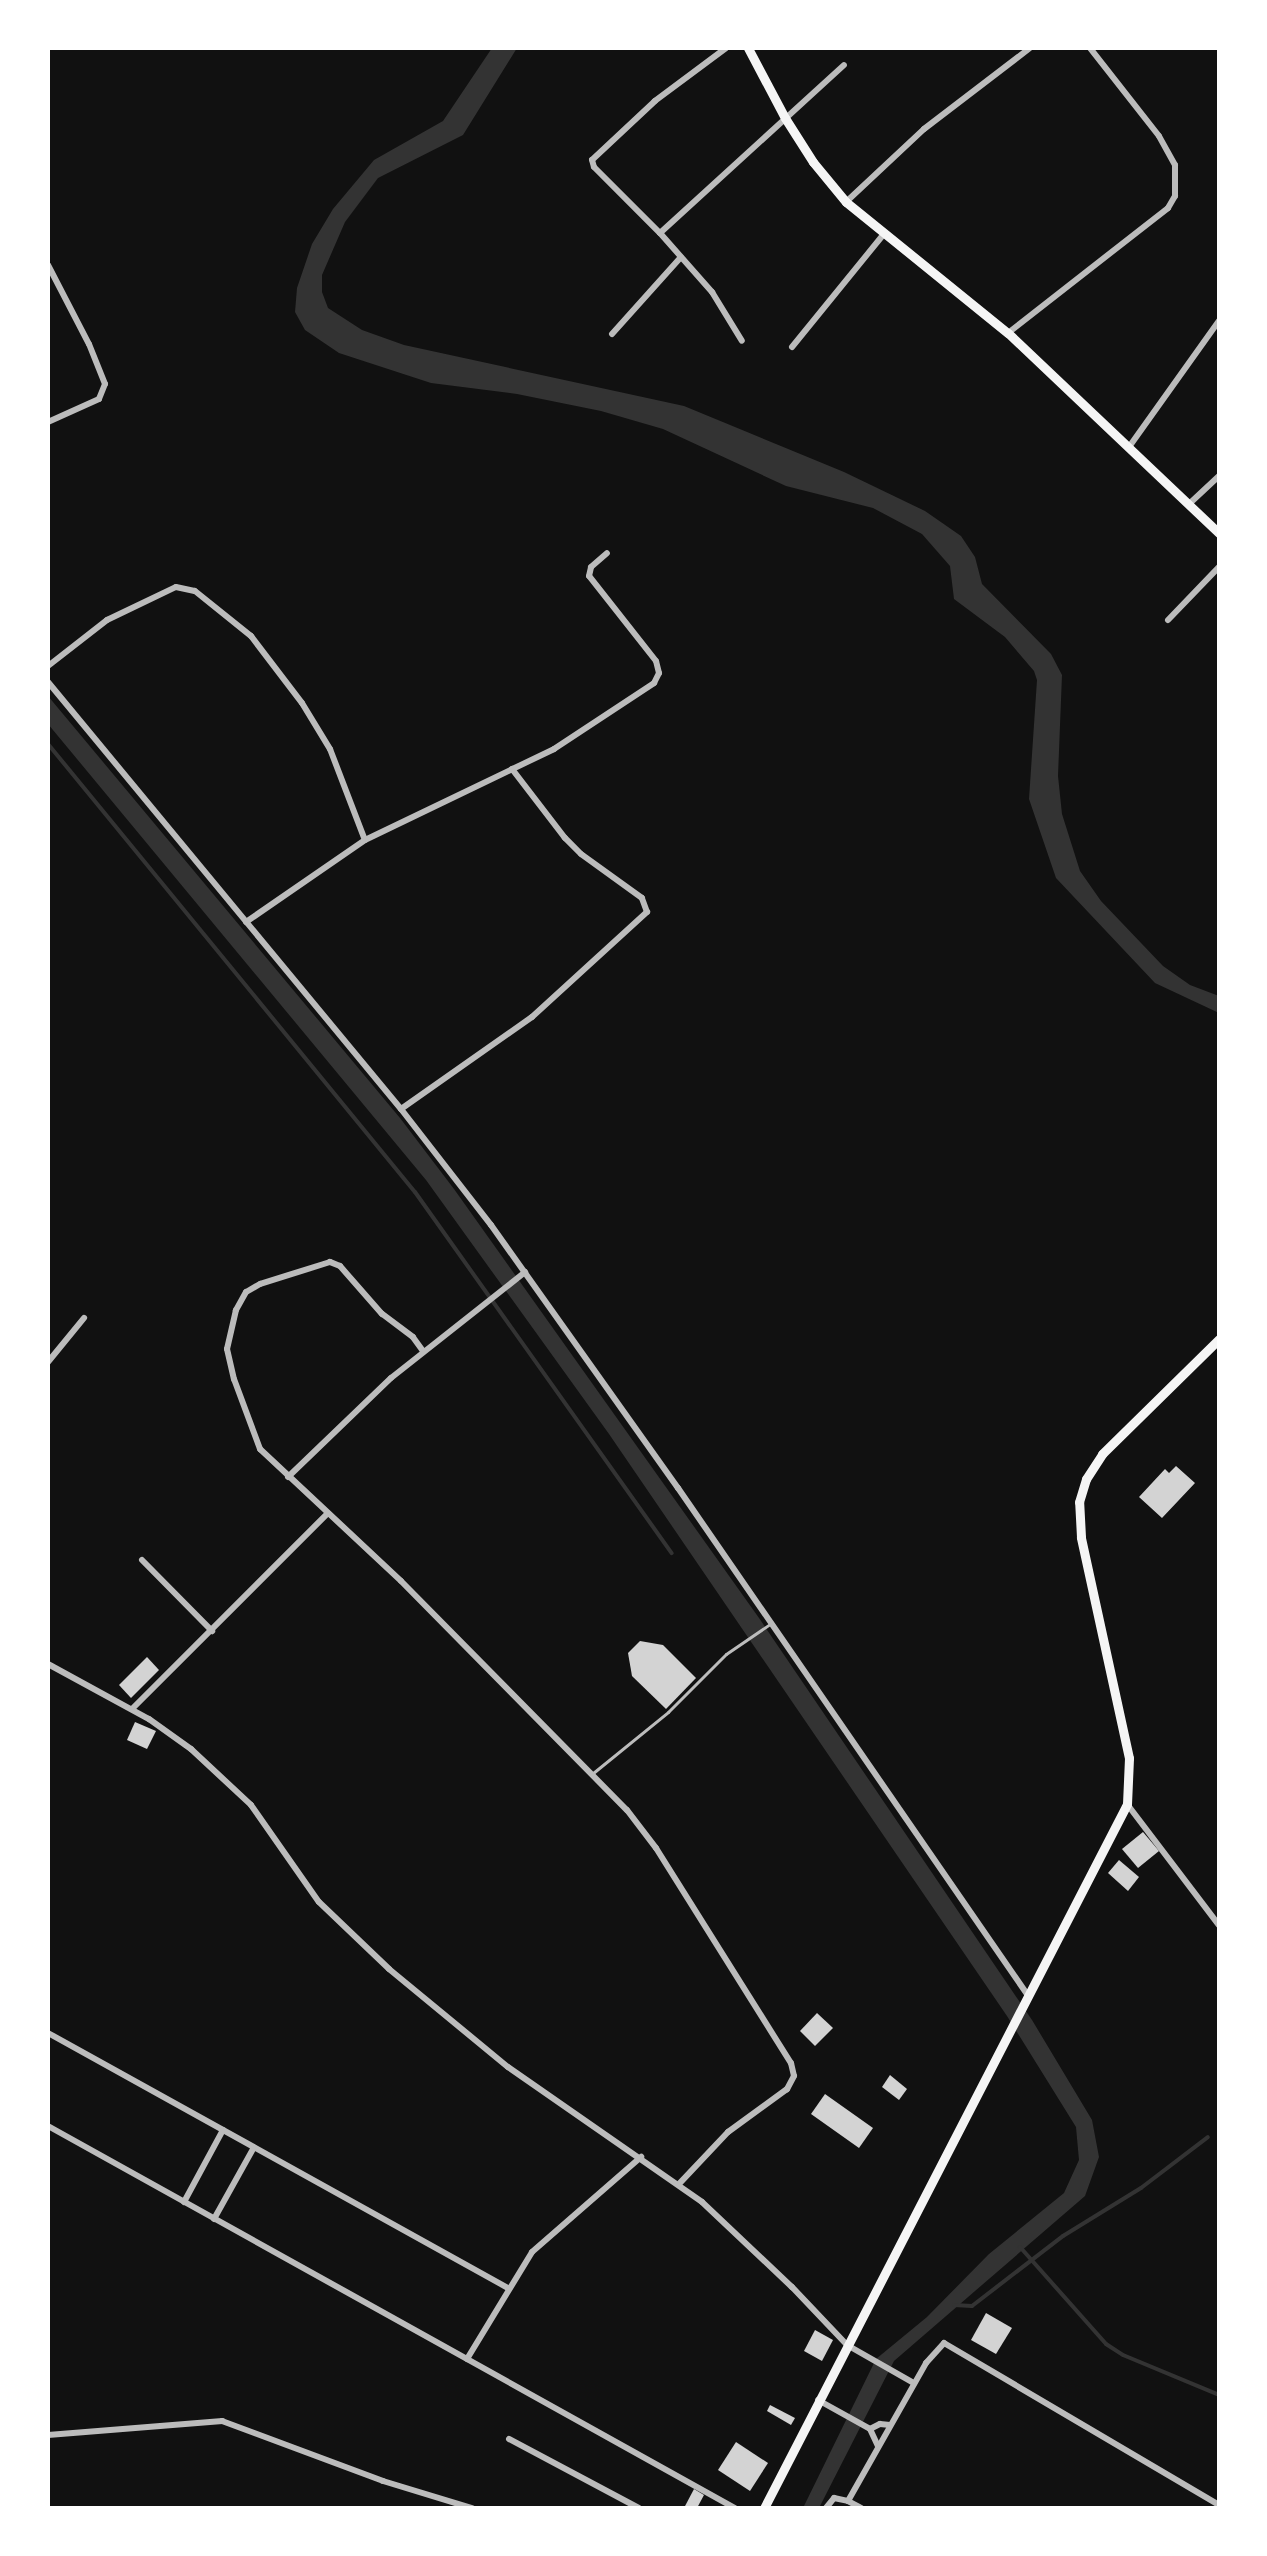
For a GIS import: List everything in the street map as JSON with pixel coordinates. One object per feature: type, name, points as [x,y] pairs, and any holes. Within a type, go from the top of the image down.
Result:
[{"type":"main road","points":[[748,48],[785,118],[813,162],[846,202],[883,235],[950,283],[1008,333],[1219,533]]},
{"type":"main road","points":[[764,2508],[1127,1804],[1129,1758],[1079,1523],[1079,1502],[1086,1479],[1102,1454],[1219,1339]]},
{"type":"street","points":[[726,48],[655,101],[592,160],[594,167],[660,233],[712,292],[742,341]]},
{"type":"street","points":[[846,202],[924,129],[1030,48]]},
{"type":"street","points":[[1008,333],[1168,208],[1175,196],[1175,165],[1159,136],[1090,48]]},
{"type":"street","points":[[660,233],[844,65]]},
{"type":"street","points":[[792,347],[883,235]]},
{"type":"street","points":[[612,334],[681,257]]},
{"type":"street","points":[[48,265],[89,344],[105,384],[99,399],[48,422]]},
{"type":"street","points":[[1129,447],[1219,321]]},
{"type":"street","points":[[1189,504],[1219,476]]},
{"type":"street","points":[[246,922],[365,840],[512,769],[606,718],[657,678],[656,661],[589,576],[591,567],[607,553]]},
{"type":"street","points":[[1168,620],[1219,567]]},
{"type":"street","points":[[48,666],[107,620],[176,587],[195,591],[251,636],[302,703],[330,749],[365,840]]},
{"type":"street","points":[[48,682],[401,1109],[523,1274],[770,1625],[1027,2000]]},
{"type":"street","points":[[401,1109],[532,1017],[647,912],[642,898],[581,854],[565,838],[512,769]]},
{"type":"street","points":[[423,1351],[413,1337],[382,1314],[335,1263],[260,1284],[246,1292],[231,1325],[228,1359],[255,1441],[288,1477],[593,1773],[656,1848],[793,2069],[787,2089],[728,2132],[679,2184]]},
{"type":"street","points":[[288,1477],[423,1351],[523,1274]]},
{"type":"street","points":[[48,1362],[84,1318]]},
{"type":"street","points":[[132,1709],[328,1513]]},
{"type":"street","points":[[142,1560],[212,1631]]},
{"type":"street","points":[[48,1664],[132,1709],[191,1749],[235,1789],[262,1820],[319,1902],[389,1969],[508,2067],[679,2184],[743,2238],[847,2345],[914,2383]]},
{"type":"street","points":[[1127,1804],[1219,1925]]},
{"type":"street","points":[[48,2033],[508,2288]]},
{"type":"street","points":[[48,2126],[735,2508]]},
{"type":"street","points":[[184,2202],[223,2130]]},
{"type":"street","points":[[214,2219],[254,2147]]},
{"type":"street","points":[[467,2359],[508,2288],[542,2240],[641,2157]]},
{"type":"street","points":[[848,2501],[936,2348],[948,2345],[1219,2505]]},
{"type":"street","points":[[818,2400],[867,2427],[878,2446]]},
{"type":"street","points":[[48,2435],[222,2421],[383,2481],[472,2508]]},
{"type":"street","points":[[867,2427],[890,2425]]},
{"type":"street","points":[[509,2439],[639,2508]]},
{"type":"street","points":[[826,2508],[837,2496],[861,2508]]},
{"type":"lane","points":[[593,1773],[654,1723],[719,1660],[770,1625]]},
{"type":"shaded area","points":[[492,48],[517,48],[463,135],[378,178],[345,222],[322,275],[322,292],[328,308],[362,330],[404,345],[684,406],[844,472],[925,511],[961,536],[975,557],[982,584],[1051,654],[1062,675],[1058,776],[1062,814],[1080,871],[1101,901],[1163,966],[1190,985],[1219,996],[1219,1013],[1155,983],[1056,878],[1029,799],[1037,680],[1034,671],[1005,637],[954,599],[950,566],[922,534],[873,508],[786,486],[663,429],[601,411],[517,394],[431,383],[339,353],[305,330],[295,312],[297,288],[312,244],[333,209],[374,160],[443,121]]},
{"type":"shaded area","points":[[48,696],[400,1118],[454,1189],[759,1618],[1032,2020],[1092,2120],[1099,2157],[1085,2196],[894,2361],[819,2508],[803,2508],[876,2359],[927,2317],[989,2254],[1064,2193],[1079,2160],[1076,2127],[1007,2016],[609,1434],[426,1180],[48,724]]},
{"type":"building","points":[[1176,1466],[1195,1483],[1162,1518],[1139,1497],[1165,1469],[1169,1473]]},
{"type":"building","points":[[640,1641],[663,1645],[696,1678],[666,1709],[632,1676],[628,1653]]},
{"type":"building","points":[[147,1657],[159,1670],[131,1698],[119,1685]]},
{"type":"building","points":[[135,1722],[156,1731],[147,1749],[127,1740]]},
{"type":"building","points":[[1143,1832],[1159,1851],[1138,1868],[1122,1849]]},
{"type":"building","points":[[1119,1860],[1139,1877],[1128,1891],[1108,1873]]},
{"type":"building","points":[[817,2013],[833,2028],[815,2046],[800,2031]]},
{"type":"building","points":[[890,2075],[907,2089],[899,2100],[882,2087]]},
{"type":"building","points":[[825,2094],[873,2128],[859,2148],[811,2114]]},
{"type":"building","points":[[986,2313],[1012,2328],[996,2354],[971,2340]]},
{"type":"building","points":[[815,2330],[833,2340],[822,2361],[804,2351]]},
{"type":"building","points":[[770,2405],[795,2418],[791,2425],[767,2411]]},
{"type":"building","points":[[736,2442],[768,2463],[750,2491],[718,2470]]},
{"type":"building","points":[[694,2489],[704,2495],[697,2508],[684,2508]]},
{"type":"waterway","points":[[48,744],[415,1192],[672,1553]]},
{"type":"waterway","points":[[954,2305],[972,2306],[1063,2236],[1141,2188],[1208,2137]]},
{"type":"waterway","points":[[1020,2247],[1106,2344],[1123,2355],[1219,2395]]}]
